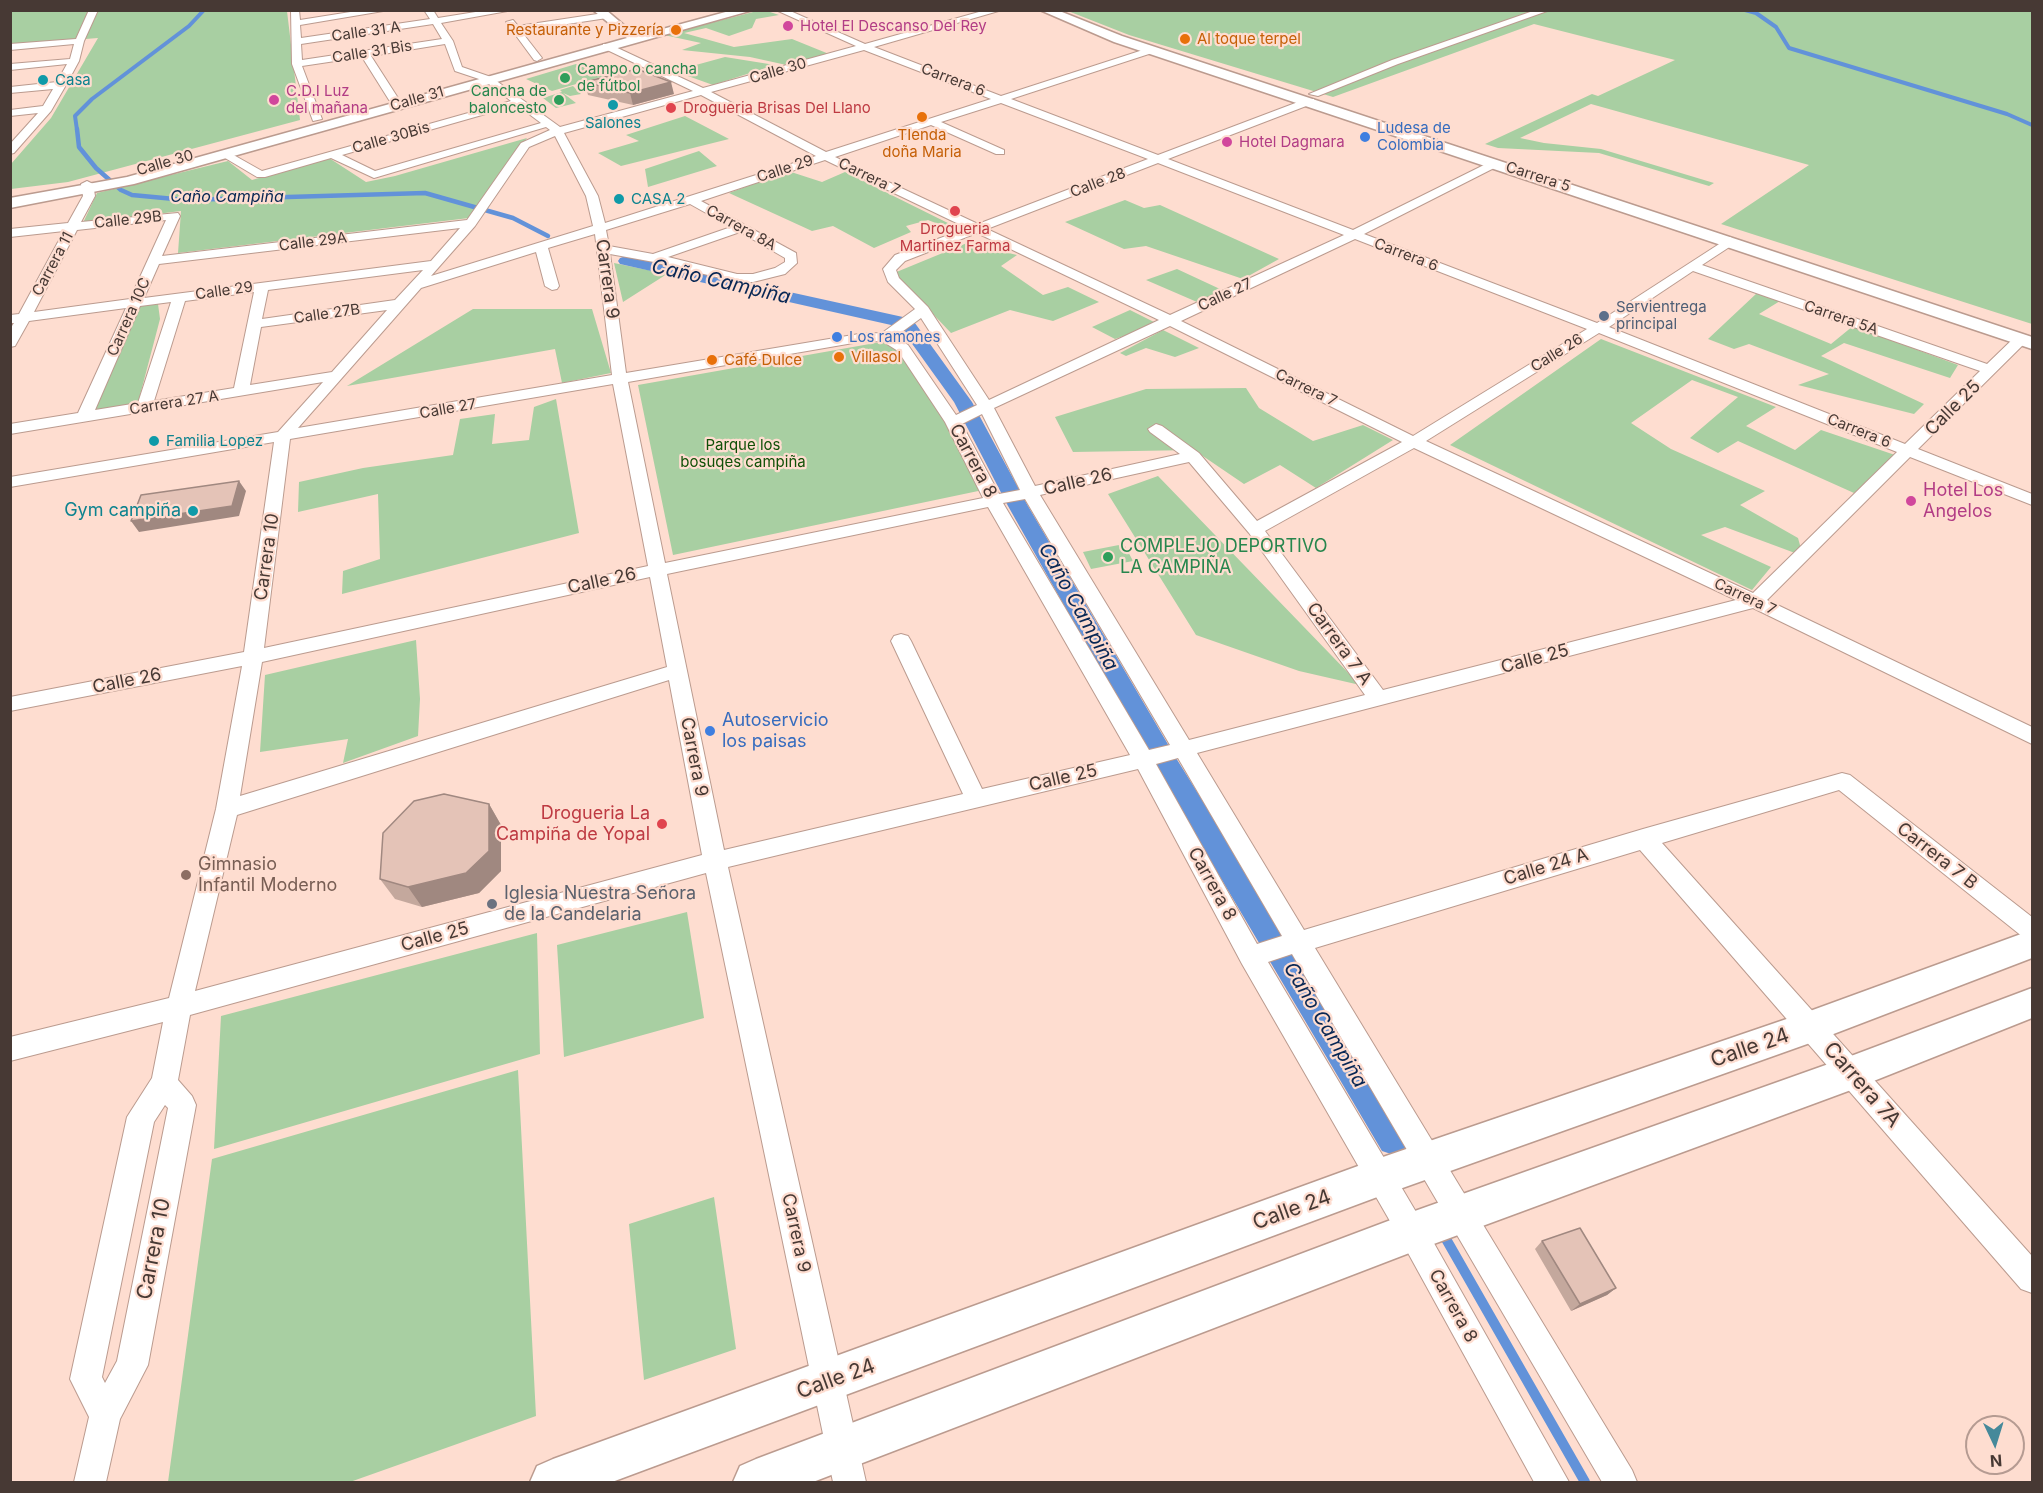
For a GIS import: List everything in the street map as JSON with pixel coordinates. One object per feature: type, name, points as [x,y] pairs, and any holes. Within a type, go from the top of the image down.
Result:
[{"type":"main road","name":"Calle 31","points":[[87,187],[226,155],[537,58],[728,10]]},
{"type":"main road","name":"Calle 31","points":[[317,119],[748,10]]},
{"type":"main road","name":"Carrera 5","points":[[1045,10],[1092,30],[1152,50],[1312,98],[1496,163],[1730,241],[2029,336]]},
{"type":"main road","name":"Carrera 5","points":[[1064,10],[1101,27],[2029,336]]},
{"type":"main road","points":[[601,13],[628,34],[606,46]]},
{"type":"main road","name":"Calle 30","points":[[126,178],[317,119]]},
{"type":"main road","points":[[10,196],[87,187]]},
{"type":"main road","points":[[10,203],[87,187]]},
{"type":"main road","name":"Calle 24","points":[[553,1482],[1380,1177],[1810,1027],[2032,944]]},
{"type":"main road","points":[[756,1482],[847,1466],[1412,1232],[1851,1073],[2032,1003]]},
{"type":"street","points":[[10,151],[47,109],[74,61],[79,41],[94,10]]},
{"type":"street","points":[[295,10],[297,64],[317,119]]},
{"type":"street","points":[[294,23],[385,10]]},
{"type":"street","points":[[428,10],[448,40]]},
{"type":"street","name":"Carrera 6","points":[[780,10],[865,47],[1598,328],[2032,500]]},
{"type":"street","name":"Calle 30","points":[[333,154],[374,175],[554,127],[704,92],[998,10]]},
{"type":"street","name":"Calle 28","points":[[889,269],[900,258],[1158,159],[1312,98],[1395,62],[1546,10]]},
{"type":"street","points":[[503,11],[537,58]]},
{"type":"street","name":"Calle 31 A","points":[[295,42],[503,11]]},
{"type":"street","points":[[517,29],[601,13]]},
{"type":"street","name":"Calle 31 Bis","points":[[297,64],[448,40]]},
{"type":"street","name":"Carrera 9","points":[[448,40],[458,69],[483,76],[554,127],[591,196],[600,228],[620,380],[677,671],[715,861],[847,1466]]},
{"type":"street","points":[[10,47],[79,41]]},
{"type":"street","name":"Carrera 7","points":[[606,46],[704,92],[825,156],[1171,321],[1414,442],[1755,601],[2032,736]]},
{"type":"street","name":"Calle 29","points":[[417,285],[691,200],[1152,50]]},
{"type":"street","points":[[365,54],[393,98]]},
{"type":"street","points":[[10,67],[74,61]]},
{"type":"street","points":[[10,90],[60,85]]},
{"type":"street","name":"Calle 30Bis","points":[[226,155],[261,175],[520,101]]},
{"type":"street","points":[[10,113],[47,109]]},
{"type":"street","points":[[930,121],[1000,152]]},
{"type":"street","points":[[284,436],[399,304],[437,264],[478,214],[525,145],[554,127]]},
{"type":"street","name":"Calle 27","points":[[958,420],[1353,235],[1496,163]]},
{"type":"street","name":"Carrera 11","points":[[10,343],[17,318],[89,196],[87,187]]},
{"type":"street","name":"Carrera 8A","points":[[654,258],[737,278],[753,278],[780,271],[791,263],[791,256],[691,200]]},
{"type":"street","name":"Calle 29A","points":[[154,261],[478,214]]},
{"type":"street","name":"Calle 29B","points":[[10,233],[174,216]]},
{"type":"street","name":"Carrera 10C","points":[[84,417],[174,216]]},
{"type":"street","points":[[602,249],[654,258],[740,228]]},
{"type":"street","name":"Calle 26","points":[[1255,529],[1414,442],[1598,328],[1730,241]]},
{"type":"street","points":[[541,246],[552,286]]},
{"type":"street","name":"Calle 29","points":[[17,318],[437,264]]},
{"type":"street","name":"Carrera 5A","points":[[1691,266],[1990,370]]},
{"type":"street","name":"Carrera 8","points":[[889,269],[893,279],[923,310],[983,409],[1027,493],[1177,750],[1274,948],[1380,1177],[1552,1482]]},
{"type":"street","points":[[241,392],[262,286]]},
{"type":"street","points":[[144,408],[179,297]]},
{"type":"street","name":"Calle 27B","points":[[256,324],[399,304]]},
{"type":"street","points":[[885,338],[923,310]]},
{"type":"street","name":"Calle 25","points":[[10,1049],[179,1007],[715,861],[1146,758],[1755,601],[1990,370],[2029,336]]},
{"type":"street","name":"Calle 27","points":[[10,482],[859,338],[885,338]]},
{"type":"street","name":"Carrera 8","points":[[885,338],[903,348],[958,420],[997,500],[1146,758],[1274,948],[1427,1161],[1620,1482]]},
{"type":"street","name":"Carrera 27 A","points":[[10,429],[338,375]]},
{"type":"street","name":"Carrera 7 A","points":[[1156,429],[1193,456],[1255,529],[1379,699]]},
{"type":"street","name":"Carrera 10","points":[[105,1415],[86,1379],[141,1117],[164,1083],[179,1007],[227,809],[254,657],[284,436]]},
{"type":"street","name":"Calle 26","points":[[10,704],[254,657],[657,570],[997,500],[1193,456]]},
{"type":"street","points":[[901,640],[976,799]]},
{"type":"street","points":[[227,809],[677,671]]},
{"type":"street","name":"Calle 24 A","points":[[1274,948],[1842,781]]},
{"type":"street","name":"Carrera 7 B","points":[[1842,781],[2032,930]]},
{"type":"street","name":"Carrera 7A","points":[[1643,838],[2032,1278]]},
{"type":"street","name":"Carrera 10","points":[[90,1482],[105,1415],[132,1365],[182,1106],[164,1083]]},
{"type":"green space","points":[[11,11],[287,11],[300,120],[68,182],[11,189],[11,164],[51,118],[98,38],[11,45]]},
{"type":"green space","points":[[757,11],[779,15],[756,19],[752,28],[729,36],[706,28],[684,33],[734,47],[792,39],[829,54],[791,66],[750,57],[682,50],[701,43],[664,35]]},
{"type":"green space","points":[[1068,11],[2032,11],[2032,324],[1721,224],[1809,165],[1591,104],[1520,138],[1601,149],[1714,183],[1709,186],[1599,153],[1498,148],[1485,144],[1592,94],[1598,96],[1675,60],[1534,24],[1333,97],[1129,35]]},
{"type":"green space","points":[[725,57],[775,65],[713,85],[674,71]]},
{"type":"green space","name":"Campo o cancha de fútbol","points":[[576,64],[604,76],[552,91],[526,79]]},
{"type":"green space","name":"Cancha de baloncesto","points":[[573,86],[581,94],[570,96],[563,93],[576,103],[556,108],[543,98],[562,92],[560,90]]},
{"type":"green space","points":[[685,116],[729,139],[621,166],[598,153],[639,141],[626,135]]},
{"type":"green space","points":[[527,138],[469,218],[178,253],[181,211],[83,223],[97,193],[228,161],[252,180],[329,158],[366,182],[395,176]]},
{"type":"green space","points":[[699,151],[717,166],[648,187],[645,169]]},
{"type":"green space","points":[[788,171],[822,182],[845,172],[964,231],[961,233],[928,220],[906,226],[911,232],[874,248],[833,226],[812,231],[729,193]]},
{"type":"green space","points":[[1125,200],[1144,208],[1160,205],[1279,259],[1243,279],[1146,246],[1124,249],[1065,222]]},
{"type":"green space","points":[[967,243],[1017,255],[1001,266],[1043,295],[1068,287],[1099,302],[1053,321],[1010,310],[951,333],[894,273]]},
{"type":"green space","points":[[614,263],[667,274],[623,302]]},
{"type":"green space","points":[[1177,269],[1220,291],[1197,302],[1146,280]]},
{"type":"green space","points":[[1757,293],[1780,301],[1759,314],[1831,344],[1853,326],[1958,365],[1950,378],[1844,343],[1821,356],[1924,404],[1914,414],[1798,385],[1829,374],[1749,344],[1734,349],[1708,339]]},
{"type":"green space","points":[[158,304],[160,319],[138,403],[95,410],[139,306]]},
{"type":"green space","points":[[473,309],[592,309],[611,373],[562,383],[555,349],[347,386]]},
{"type":"green space","points":[[1130,310],[1158,324],[1115,339],[1092,327]]},
{"type":"green space","points":[[1163,330],[1199,348],[1175,357],[1146,348],[1126,356],[1120,353]]},
{"type":"green space","name":"Parque los bosuqes campiña","points":[[898,339],[983,490],[673,555],[638,385]]},
{"type":"green space","points":[[1601,339],[1776,407],[1746,426],[1795,450],[1821,430],[1898,456],[1854,493],[1738,441],[1718,453],[1690,438],[1738,397],[1692,380],[1631,423],[1671,449],[1765,491],[1740,505],[1798,538],[1803,556],[1725,527],[1701,535],[1771,567],[1752,590],[1450,445]]},
{"type":"green space","points":[[1246,388],[1259,408],[1313,441],[1363,425],[1393,440],[1316,488],[1280,465],[1244,484],[1194,450],[1073,452],[1055,417],[1146,389]]},
{"type":"green space","points":[[556,399],[579,533],[342,594],[343,571],[380,559],[378,494],[298,512],[299,482],[363,468],[453,455],[460,419],[495,414],[492,444],[529,440],[534,407]]},
{"type":"green space","points":[[1158,476],[1360,685],[1299,671],[1196,635],[1108,494]]},
{"type":"green space","name":"COMPLEJO DEPORTIVO LA CAMPIÑA","points":[[1124,544],[1133,561],[1091,569],[1083,552]]},
{"type":"green space","points":[[416,640],[420,699],[418,736],[343,763],[348,739],[260,752],[265,675]]},
{"type":"green space","points":[[687,912],[704,1018],[564,1057],[557,945]]},
{"type":"green space","points":[[537,933],[540,1054],[214,1149],[221,1016]]},
{"type":"green space","points":[[518,1070],[536,1416],[350,1482],[168,1482],[212,1159]]},
{"type":"green space","points":[[714,1197],[736,1349],[644,1380],[629,1224]]},
{"type":"building","points":[[637,69],[671,82],[630,93],[585,82]]},
{"type":"building","points":[[239,481],[232,506],[131,521],[141,495]]},
{"type":"building","points":[[444,794],[489,804],[489,851],[466,873],[408,887],[380,879],[383,833],[414,801]]},
{"type":"building","points":[[1580,1228],[1616,1288],[1580,1304],[1542,1241]]},
{"type":"waterway","name":"Caño Campiña","points":[[77,130],[75,116],[92,99],[189,26],[204,10]]},
{"type":"waterway","points":[[1745,10],[1756,13],[1776,27],[1789,48],[2007,114],[2032,125]]},
{"type":"waterway","name":"Caño Campiña","points":[[77,129],[79,147],[96,168],[121,190],[132,195],[185,200],[425,193],[513,218],[548,236]]},
{"type":"waterway","name":"Caño Campiña","points":[[626,261],[906,323],[963,402],[1018,506],[1167,765],[1394,1139]]},
{"type":"waterway","points":[[1442,1232],[1585,1482]]},
{"type":"place","name":"Hotel El Descanso Del Rey","points":[[788,26]]},
{"type":"place","name":"Restaurante y Pizzería","points":[[676,30]]},
{"type":"place","name":"Al toque terpel","points":[[1185,39]]},
{"type":"place","name":"Campo o cancha de fútbol","points":[[565,78]]},
{"type":"place","name":"Casa","points":[[43,80]]},
{"type":"place","name":"C.D.I Luz del mañana","points":[[274,100]]},
{"type":"place","name":"Cancha de baloncesto","points":[[559,100]]},
{"type":"place","name":"Salones","points":[[613,105]]},
{"type":"place","name":"Drogueria Brisas Del Llano","points":[[671,108]]},
{"type":"place","name":"TIenda doña Maria","points":[[922,117]]},
{"type":"place","name":"Ludesa de Colombia","points":[[1365,137]]},
{"type":"place","name":"Hotel Dagmara","points":[[1227,142]]},
{"type":"place","name":"CASA 2","points":[[619,199]]},
{"type":"place","name":"Drogueria Martinez Farma","points":[[955,211]]},
{"type":"place","name":"Servientrega principal","points":[[1604,316]]},
{"type":"place","name":"Los ramones","points":[[837,337]]},
{"type":"place","name":"Villasol","points":[[839,357]]},
{"type":"place","name":"Café Dulce","points":[[712,360]]},
{"type":"place","name":"Familia Lopez","points":[[154,441]]},
{"type":"place","name":"Hotel Los Angelos","points":[[1911,501]]},
{"type":"place","name":"Gym campiña","points":[[193,511]]},
{"type":"place","name":"COMPLEJO DEPORTIVO LA CAMPIÑA","points":[[1108,557]]},
{"type":"place","name":"Autoservicio los paisas","points":[[710,731]]},
{"type":"place","name":"Drogueria La Campiña de Yopal","points":[[662,824]]},
{"type":"place","name":"Gimnasio Infantil Moderno","points":[[186,875]]},
{"type":"place","name":"Iglesia Nuestra Señora de la Candelaria","points":[[492,904]]}]
